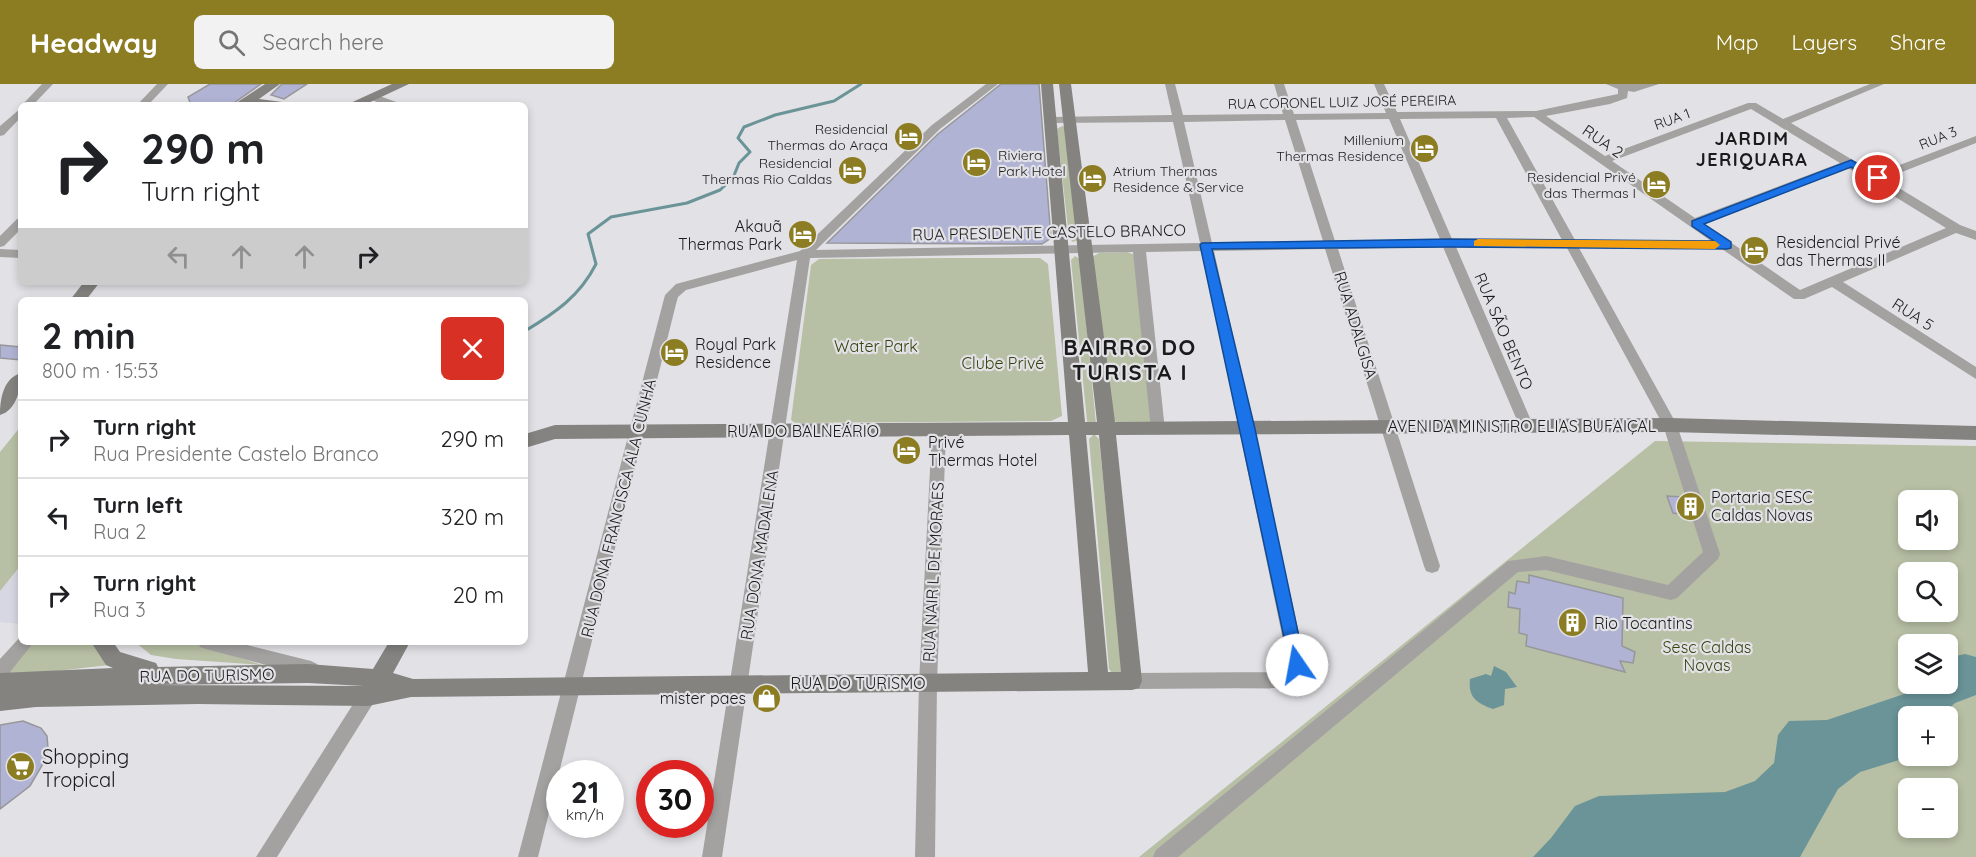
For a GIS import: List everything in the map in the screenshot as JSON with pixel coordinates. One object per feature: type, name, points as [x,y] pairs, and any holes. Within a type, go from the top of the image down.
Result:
[{"type":"main road","points":[[245,102],[274,84]]},
{"type":"main road","points":[[361,102],[404,84]]},
{"type":"main road","points":[[1047,84],[1052,120],[1099,682]]},
{"type":"main road","points":[[1065,84],[1107,431],[1132,681]]},
{"type":"main road","points":[[80,297],[90,285]]},
{"type":"main road","points":[[0,409],[18,384]]},
{"type":"main road","name":"AVENIDA MINISTRO ELIAS BUFAIÇAL","points":[[1077,430],[1670,425],[1973,433]]},
{"type":"main road","name":"RUA DO BALNEÁRIO","points":[[528,440],[555,432],[1077,430]]},
{"type":"main road","points":[[103,645],[113,659],[174,675]]},
{"type":"main road","points":[[368,696],[398,645]]},
{"type":"main road","name":"RUA DO TURISMO","points":[[0,682],[174,675],[328,674],[380,678],[411,687]]},
{"type":"main road","name":"RUA DO TURISMO","points":[[0,701],[36,697],[176,694],[368,696],[411,687],[1132,681]]},
{"type":"street","points":[[30,102],[48,84]]},
{"type":"street","points":[[145,102],[163,84]]},
{"type":"street","points":[[804,254],[936,127],[993,84]]},
{"type":"street","points":[[1170,84],[1248,429]]},
{"type":"street","name":"RUA ADALGISA","points":[[1279,84],[1432,566]]},
{"type":"street","name":"RUA SÃO BENTO","points":[[1379,84],[1526,426]]},
{"type":"street","points":[[1611,84],[1623,88],[1644,88],[1654,84]]},
{"type":"street","points":[[1782,123],[1879,84]]},
{"type":"street","name":"RUA CORONEL LUIZ JOSÉ PEREIRA","points":[[1052,120],[1536,114],[1610,101],[1623,96],[1623,88]]},
{"type":"street","points":[[374,97],[387,102]]},
{"type":"street","name":"RUA 1","points":[[1603,161],[1752,105],[1782,123]]},
{"type":"street","name":"RUA 2","points":[[1536,114],[1799,296],[1833,281]]},
{"type":"street","points":[[1163,857],[1514,566],[1546,563],[1671,593],[1713,554],[1670,425],[1500,116]]},
{"type":"street","points":[[0,133],[10,122]]},
{"type":"street","points":[[1782,123],[1878,178],[1956,228],[1976,236]]},
{"type":"street","name":"RUA 3","points":[[1878,178],[1976,139]]},
{"type":"street","points":[[1695,223],[1851,163]]},
{"type":"street","points":[[0,243],[18,225]]},
{"type":"street","points":[[1833,281],[1956,228]]},
{"type":"street","name":"RUA PRESIDENTE CASTELO BRANCO","points":[[804,254],[1206,245],[1449,243],[1727,245]]},
{"type":"street","points":[[1139,248],[1158,430]]},
{"type":"street","points":[[0,253],[18,254]]},
{"type":"street","name":"RUA DONA MADALENA","points":[[712,857],[780,430],[804,254]]},
{"type":"street","name":"RUA DONA FRANCISCA ALA CUNHA","points":[[528,857],[672,295],[692,283],[804,254]]},
{"type":"street","name":"RUA 5","points":[[1833,281],[1976,374]]},
{"type":"street","name":"RUA DO TURISMO","points":[[1132,681],[1282,680],[1292,673],[1297,665],[1248,429]]},
{"type":"street","name":"RUA NAIR L DE MORAES","points":[[925,857],[928,683],[939,431]]},
{"type":"street","points":[[0,672],[22,645]]},
{"type":"street","points":[[217,645],[328,674]]},
{"type":"street","points":[[266,857],[368,696]]},
{"type":"shaded area","points":[[18,569],[18,624],[0,622],[0,591]]},
{"type":"green space","points":[[1065,127],[1077,240],[1073,242],[1069,238],[1057,129]]},
{"type":"green space","points":[[1127,252],[1135,255],[1153,424],[1121,425],[1112,419],[1092,257],[1099,253]]},
{"type":"green space","points":[[1075,256],[1080,259],[1096,424],[1088,424],[1087,421],[1071,260]]},
{"type":"green space","points":[[1040,258],[1048,264],[1062,416],[1051,421],[795,423],[791,420],[811,265],[819,259]]},
{"type":"green space","points":[[18,430],[18,569],[0,591],[0,452]]},
{"type":"green space","points":[[1094,434],[1099,439],[1122,669],[1120,674],[1112,673],[1109,669],[1089,439]]},
{"type":"green space","name":"Sesc Caldas Novas","points":[[1655,441],[1976,446],[1976,857],[1139,857]]},
{"type":"green space","points":[[30,645],[96,645],[118,664],[4,677]]},
{"type":"green space","points":[[139,645],[201,645],[262,665],[176,659],[151,655]]},
{"type":"water","points":[[1965,654],[1976,657],[1976,695],[1952,706],[1898,706],[1898,760],[1860,772],[1838,789],[1800,857],[1533,857],[1551,838],[1575,806],[1599,796],[1725,792],[1755,781],[1774,763],[1778,735],[1789,721],[1827,720],[1904,694],[1958,694],[1958,656]]},
{"type":"water","points":[[1494,666],[1506,672],[1517,687],[1505,689],[1504,705],[1493,709],[1474,698],[1470,690],[1470,679],[1486,674],[1491,676]]},
{"type":"building","points":[[210,84],[261,84],[235,102],[190,102],[188,97]]},
{"type":"building","points":[[282,84],[307,84],[284,99],[271,95]]},
{"type":"building","name":"Riviera Park Hotel","points":[[1001,84],[1039,84],[1051,238],[1042,244],[827,243],[938,134]]},
{"type":"building","points":[[0,345],[18,347],[18,360],[0,358]]},
{"type":"building","points":[[1667,496],[1683,497],[1689,515],[1673,513]]},
{"type":"building","name":"Rio Tocantins","points":[[1529,575],[1623,598],[1622,646],[1635,652],[1633,663],[1620,661],[1625,672],[1526,646],[1527,635],[1519,633],[1520,609],[1508,607],[1509,592],[1515,594],[1517,581],[1529,583]]},
{"type":"building","name":"Shopping Tropical","points":[[23,721],[41,728],[47,736],[48,748],[44,762],[30,786],[0,809],[0,725]]},
{"type":"waterway","points":[[528,329],[566,303],[590,275],[596,264],[588,234],[611,217],[687,203],[720,190],[733,178],[739,163],[750,152],[738,138],[744,127],[775,115],[834,101],[861,84]]},
{"type":"slow traffic","points":[[1478,243],[1715,245]]},
{"type":"place","name":"Residencial Thermas do Araça","points":[[909,137]]},
{"type":"place","name":"Millenium Thermas Residence","points":[[1425,148]]},
{"type":"place","name":"Riviera Park Hotel","points":[[977,163]]},
{"type":"place","name":"Residencial Thermas Rio Caldas","points":[[853,171]]},
{"type":"place","name":"Atrium Thermas Residence & Service","points":[[1092,179]]},
{"type":"place","name":"Residencial Privé das Thermas I","points":[[1657,185]]},
{"type":"place","name":"Akauã Thermas Park","points":[[803,235]]},
{"type":"place","name":"Residencial Privé das Thermas II","points":[[1755,251]]},
{"type":"place","name":"Royal Park Residence","points":[[674,353]]},
{"type":"place","name":"Privé Thermas Hotel","points":[[907,451]]},
{"type":"place","name":"Portaria SESC Caldas Novas","points":[[1690,506]]},
{"type":"place","name":"Rio Tocantins","points":[[1573,623]]},
{"type":"place","name":"mister paes","points":[[767,698]]},
{"type":"place","name":"Shopping Tropical","points":[[21,767]]},
{"type":"district","name":"JARDIM JERIQUARA","points":[[1752,148]]},
{"type":"district","name":"BAIRRO DO TURISTA I","points":[[1130,360]]},
{"type":"route","points":[[1297,665],[1248,429],[1206,245],[1449,243],[1727,245],[1695,223],[1851,163],[1878,178]]},
{"type":"park label","name":"Water Park","points":[[876,346]]},
{"type":"park label","name":"Clube Privé","points":[[1003,363]]}]
